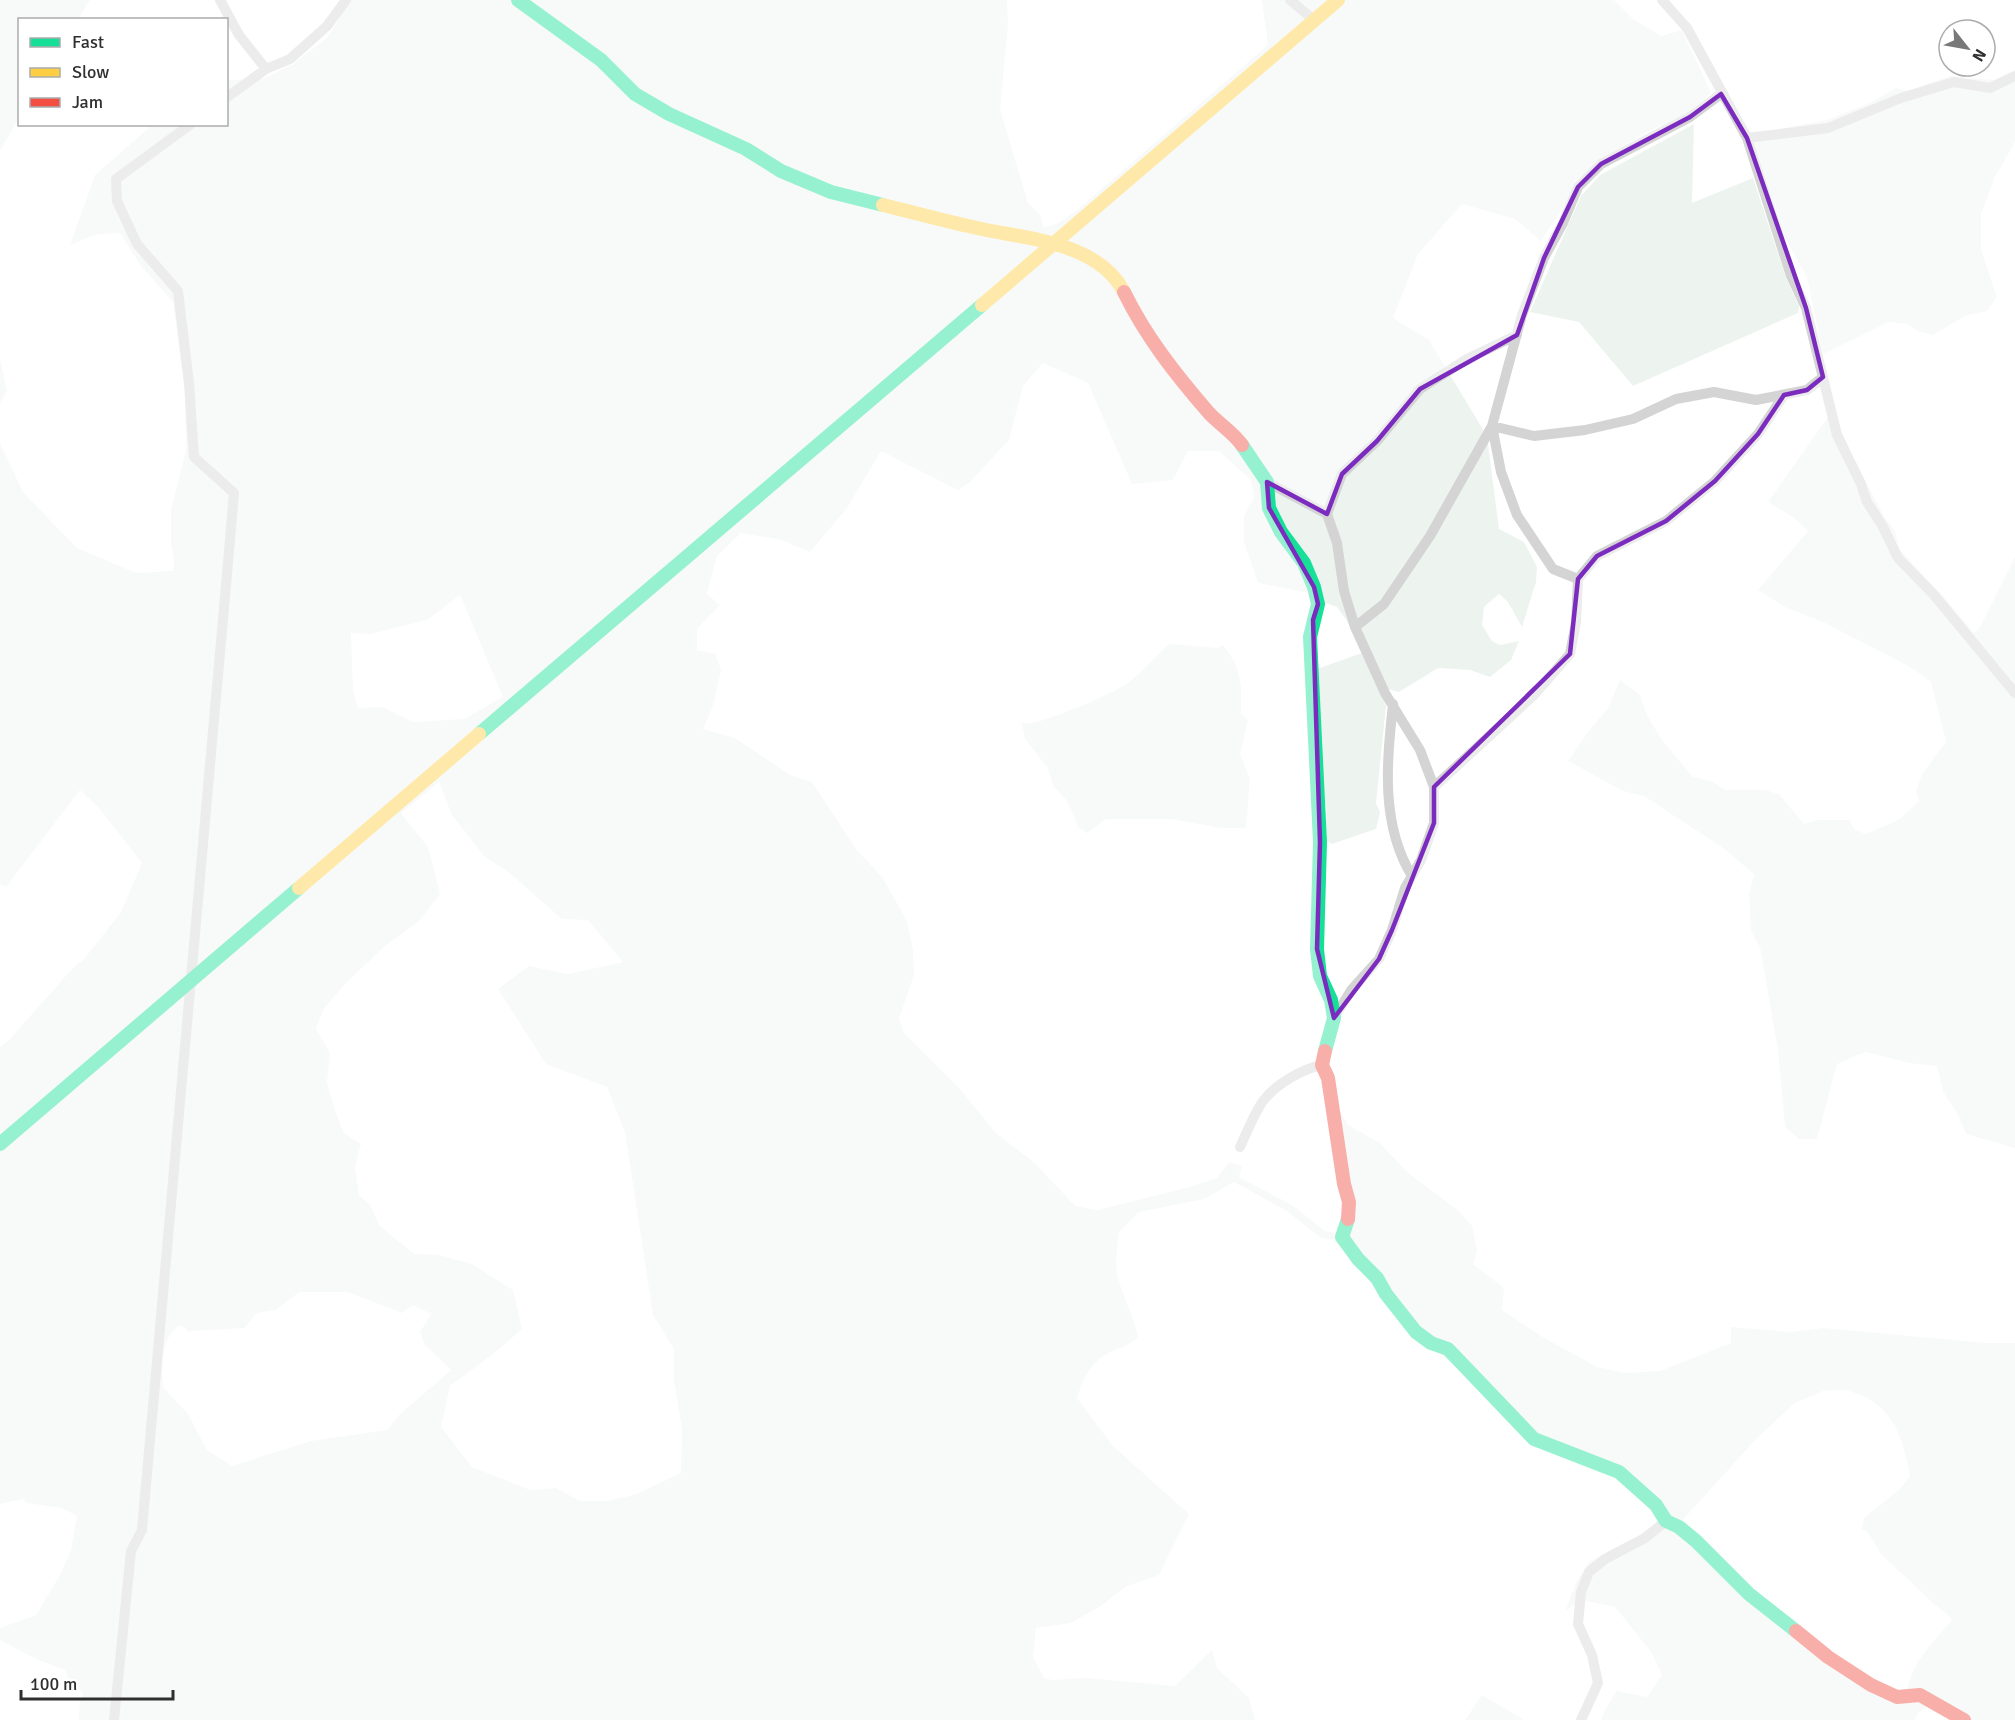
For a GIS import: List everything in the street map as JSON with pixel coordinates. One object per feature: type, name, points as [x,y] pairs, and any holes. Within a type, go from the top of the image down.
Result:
[{"type":"street","points":[[220,0],[238,35],[266,69]]},
{"type":"street","points":[[228,97],[266,69],[290,59],[327,26],[346,0]]},
{"type":"street","points":[[518,0],[601,60],[635,94],[669,114],[746,149],[781,171],[831,192],[981,229],[1036,238],[1098,262],[1118,281],[1134,314],[1164,360],[1210,415],[1238,440],[1267,482],[1327,514]]},
{"type":"street","points":[[1290,0],[1314,20]]},
{"type":"street","points":[[0,1144],[1338,0]]},
{"type":"street","points":[[1662,0],[1687,28],[1747,138],[1791,276],[1806,308],[1837,435],[1861,484],[1867,502],[1882,525],[1898,558],[1934,595],[2015,693]]},
{"type":"street","points":[[1747,138],[1828,128],[1901,98],[1954,82],[1990,88],[2015,76]]},
{"type":"street","points":[[1355,627],[1383,604],[1430,536],[1492,426],[1522,315],[1544,258],[1563,223],[1578,187],[1601,164],[1690,117],[1721,94]]},
{"type":"street","points":[[114,1720],[131,1551],[142,1530],[234,493],[194,457],[189,383],[178,291],[137,244],[117,201],[116,179],[188,126]]},
{"type":"street","points":[[1517,335],[1467,359],[1420,389],[1377,441],[1342,474],[1327,514],[1337,543],[1344,591],[1355,627],[1385,693],[1420,750],[1434,787],[1434,823],[1421,860],[1405,888],[1392,930],[1379,959],[1352,989],[1334,1018],[1322,1065],[1328,1078],[1344,1184],[1349,1202],[1348,1220],[1341,1237],[1377,1278],[1416,1332],[1431,1343],[1448,1349],[1534,1439],[1619,1472],[1656,1505],[1666,1521],[1679,1527],[1696,1541],[1749,1594],[1845,1668],[1871,1685],[1897,1696],[1920,1695],[1964,1720]]},
{"type":"street","points":[[1492,426],[1534,436],[1585,430],[1632,419],[1676,399],[1714,392],[1756,400],[1806,390],[1823,377]]},
{"type":"street","points":[[1434,787],[1534,694],[1570,654],[1576,622],[1578,579],[1597,556],[1665,521],[1715,481],[1758,434],[1785,395]]},
{"type":"street","points":[[1492,426],[1501,472],[1517,515],[1553,569],[1578,579]]},
{"type":"street","points":[[1267,482],[1269,507],[1281,532],[1304,563],[1318,604],[1310,636],[1320,842],[1317,949],[1320,976],[1331,1000],[1334,1018]]},
{"type":"street","points":[[1393,703],[1388,751],[1389,810],[1401,858],[1412,876]]},
{"type":"street","points":[[1240,1147],[1264,1100],[1291,1077],[1306,1068],[1322,1065]]},
{"type":"street","points":[[1581,1720],[1598,1683],[1592,1655],[1578,1624],[1581,1592],[1589,1572],[1605,1559],[1645,1538],[1666,1521]]},
{"type":"highlighted area","points":[[1721,94],[1747,138],[1806,308],[1823,377],[1807,390],[1784,395],[1758,434],[1715,481],[1666,521],[1597,556],[1578,579],[1570,654],[1434,787],[1434,823],[1392,930],[1379,959],[1334,1018],[1317,949],[1320,842],[1313,620],[1318,604],[1314,587],[1269,508],[1267,482],[1327,514],[1342,474],[1377,441],[1420,389],[1517,335],[1544,258],[1578,187],[1601,164],[1690,117]]},
{"type":"shaded area","points":[[0,0],[90,0],[79,18],[18,18],[18,120],[0,151]]},
{"type":"shaded area","points":[[351,0],[1007,0],[1008,25],[1000,109],[1028,203],[1040,215],[1044,228],[1058,223],[1075,212],[1268,45],[1262,0],[1614,0],[1633,19],[1661,36],[1682,30],[1711,93],[1686,115],[1651,130],[1600,159],[1574,182],[1566,203],[1541,241],[1515,219],[1462,204],[1418,254],[1393,318],[1429,340],[1487,436],[1499,529],[1524,542],[1537,567],[1536,582],[1522,627],[1508,602],[1499,594],[1484,607],[1482,625],[1492,641],[1500,645],[1519,641],[1511,660],[1490,677],[1470,670],[1438,668],[1399,692],[1388,689],[1381,691],[1386,706],[1376,803],[1380,812],[1376,829],[1332,844],[1325,840],[1327,813],[1317,736],[1314,670],[1362,653],[1347,621],[1337,607],[1309,593],[1258,583],[1244,542],[1244,516],[1254,497],[1251,480],[1219,451],[1188,451],[1173,480],[1132,484],[1088,383],[1043,363],[1023,386],[1009,440],[969,483],[958,490],[881,451],[847,508],[810,552],[782,540],[741,533],[717,556],[707,594],[720,605],[697,629],[697,650],[715,654],[721,670],[713,706],[703,729],[735,738],[790,775],[812,782],[856,849],[883,878],[907,921],[913,950],[914,975],[899,1019],[904,1033],[960,1089],[996,1133],[1035,1163],[1075,1206],[1097,1210],[1189,1187],[1217,1178],[1229,1162],[1242,1166],[1239,1177],[1292,1205],[1325,1231],[1338,1233],[1346,1216],[1338,1107],[1348,1125],[1380,1143],[1407,1172],[1459,1211],[1472,1226],[1477,1251],[1473,1264],[1504,1288],[1502,1310],[1541,1336],[1597,1367],[1625,1373],[1660,1371],[1731,1343],[1731,1327],[1791,1332],[1823,1328],[1986,1343],[2015,1343],[2015,1720],[1952,1720],[1926,1707],[1917,1714],[1915,1720],[1601,1720],[1617,1691],[1647,1697],[1662,1675],[1652,1653],[1615,1607],[1582,1600],[1565,1611],[1577,1581],[1589,1562],[1635,1539],[1656,1523],[1658,1510],[1617,1474],[1533,1443],[1497,1403],[1436,1350],[1416,1340],[1334,1240],[1321,1238],[1287,1211],[1234,1182],[1204,1199],[1139,1212],[1119,1232],[1117,1273],[1138,1337],[1131,1343],[1105,1355],[1090,1369],[1077,1398],[1113,1446],[1189,1514],[1159,1575],[1125,1587],[1101,1606],[1071,1623],[1036,1628],[1033,1657],[1044,1678],[1052,1680],[1086,1678],[1175,1686],[1212,1650],[1217,1668],[1249,1698],[1255,1720],[79,1720],[80,1701],[83,1695],[80,1689],[72,1687],[65,1670],[36,1659],[0,1640],[0,1628],[36,1615],[60,1575],[71,1550],[77,1516],[62,1508],[27,1503],[23,1499],[0,1504],[0,1047],[9,1040],[72,969],[85,958],[121,912],[142,863],[99,808],[80,790],[6,887],[0,884],[0,443],[23,492],[77,548],[136,573],[173,571],[171,511],[186,450],[185,394],[173,302],[141,266],[120,233],[97,234],[70,245],[95,175],[151,126],[228,126],[228,80],[263,79],[293,64],[327,38]],"holes":[[[460,595],[503,697],[464,719],[413,722],[382,707],[358,708],[353,691],[351,633],[370,634],[427,620]],[[439,782],[452,815],[485,857],[507,871],[562,919],[588,920],[623,962],[568,974],[529,966],[498,989],[546,1064],[607,1087],[625,1132],[653,1315],[674,1349],[674,1381],[682,1429],[681,1473],[634,1495],[606,1501],[580,1501],[556,1488],[530,1490],[472,1467],[441,1427],[450,1386],[522,1329],[513,1290],[472,1264],[438,1255],[414,1254],[379,1225],[371,1206],[359,1195],[355,1167],[361,1144],[344,1133],[327,1082],[330,1053],[316,1029],[323,1010],[345,984],[385,946],[419,921],[440,894],[428,847],[401,813]],[[299,1292],[348,1292],[402,1313],[413,1305],[431,1314],[420,1332],[425,1345],[451,1370],[400,1414],[387,1430],[311,1441],[232,1466],[207,1450],[188,1414],[163,1387],[164,1353],[169,1337],[180,1325],[189,1331],[245,1328],[256,1313],[276,1310]],[[1841,1390],[1866,1397],[1887,1414],[1894,1424],[1904,1449],[1910,1476],[1900,1489],[1864,1518],[1862,1529],[1869,1534],[1881,1554],[1952,1620],[1919,1660],[1908,1688],[1898,1691],[1839,1659],[1803,1634],[1680,1523],[1756,1439],[1795,1403],[1823,1391]]]},
{"type":"shaded area","points":[[2015,70],[2015,142],[1995,177],[1981,214],[1981,249],[1997,297],[1987,311],[1967,315],[1933,335],[1920,332],[1907,324],[1889,322],[1823,354],[1807,277],[1782,233],[1748,132],[1769,131],[1827,120],[1870,103],[1896,88],[1908,91],[1944,78],[1994,80]]},
{"type":"shaded area","points":[[1694,124],[1692,203],[1753,178],[1786,278],[1799,306],[1798,313],[1633,386],[1579,322],[1530,312],[1581,196],[1600,175]]},
{"type":"shaded area","points":[[0,359],[7,391],[0,404]]},
{"type":"shaded area","points":[[1833,410],[1853,458],[1884,516],[1895,531],[1899,549],[1974,633],[1979,629],[2015,557],[2015,1148],[1966,1134],[1956,1111],[1943,1092],[1937,1066],[1909,1063],[1865,1052],[1837,1064],[1817,1139],[1799,1139],[1785,1127],[1778,1050],[1760,947],[1751,931],[1749,894],[1754,874],[1723,848],[1644,796],[1623,791],[1568,761],[1608,708],[1620,680],[1640,695],[1647,715],[1662,740],[1693,777],[1711,781],[1726,790],[1765,790],[1779,794],[1804,824],[1818,820],[1849,820],[1855,830],[1866,834],[1900,819],[1919,801],[1916,791],[1922,774],[1946,742],[1931,682],[1912,668],[1825,623],[1787,608],[1758,590],[1808,531],[1793,517],[1768,502]]},
{"type":"shaded area","points":[[1169,644],[1217,648],[1223,645],[1234,662],[1240,678],[1241,714],[1248,720],[1240,754],[1250,779],[1246,828],[1221,828],[1171,819],[1106,819],[1087,833],[1079,828],[1067,801],[1054,787],[1047,767],[1025,739],[1022,723],[1057,716],[1125,685]]},
{"type":"shaded area","points":[[1482,1695],[1524,1720],[1465,1720]]},
{"type":"traffic: fast","points":[[518,0],[601,60],[635,94],[669,114],[746,149],[781,171],[831,192],[883,205]]},
{"type":"traffic: fast","points":[[479,734],[982,305]]},
{"type":"traffic: fast","points":[[1242,445],[1267,482],[1269,508],[1281,532],[1304,563],[1318,604],[1310,637],[1320,842],[1317,949],[1320,976],[1331,1000],[1334,1018],[1325,1051]]},
{"type":"traffic: fast","points":[[0,1144],[299,888]]},
{"type":"traffic: fast","points":[[1348,1219],[1342,1237],[1358,1259],[1377,1278],[1386,1294],[1416,1332],[1431,1343],[1448,1349],[1534,1439],[1619,1472],[1656,1505],[1666,1521],[1679,1527],[1696,1541],[1749,1594],[1796,1631]]},
{"type":"traffic: slow","points":[[982,305],[1338,0]]},
{"type":"traffic: slow","points":[[883,205],[1061,246],[1098,263],[1113,276],[1124,292]]},
{"type":"traffic: slow","points":[[299,888],[479,734]]},
{"type":"traffic: jam","points":[[1124,292],[1142,325],[1173,370],[1209,413],[1242,445]]},
{"type":"traffic: jam","points":[[1325,1051],[1322,1065],[1328,1078],[1344,1184],[1349,1202],[1348,1219]]},
{"type":"traffic: jam","points":[[1796,1631],[1828,1657],[1871,1685],[1897,1697],[1920,1695],[1964,1720]]}]
